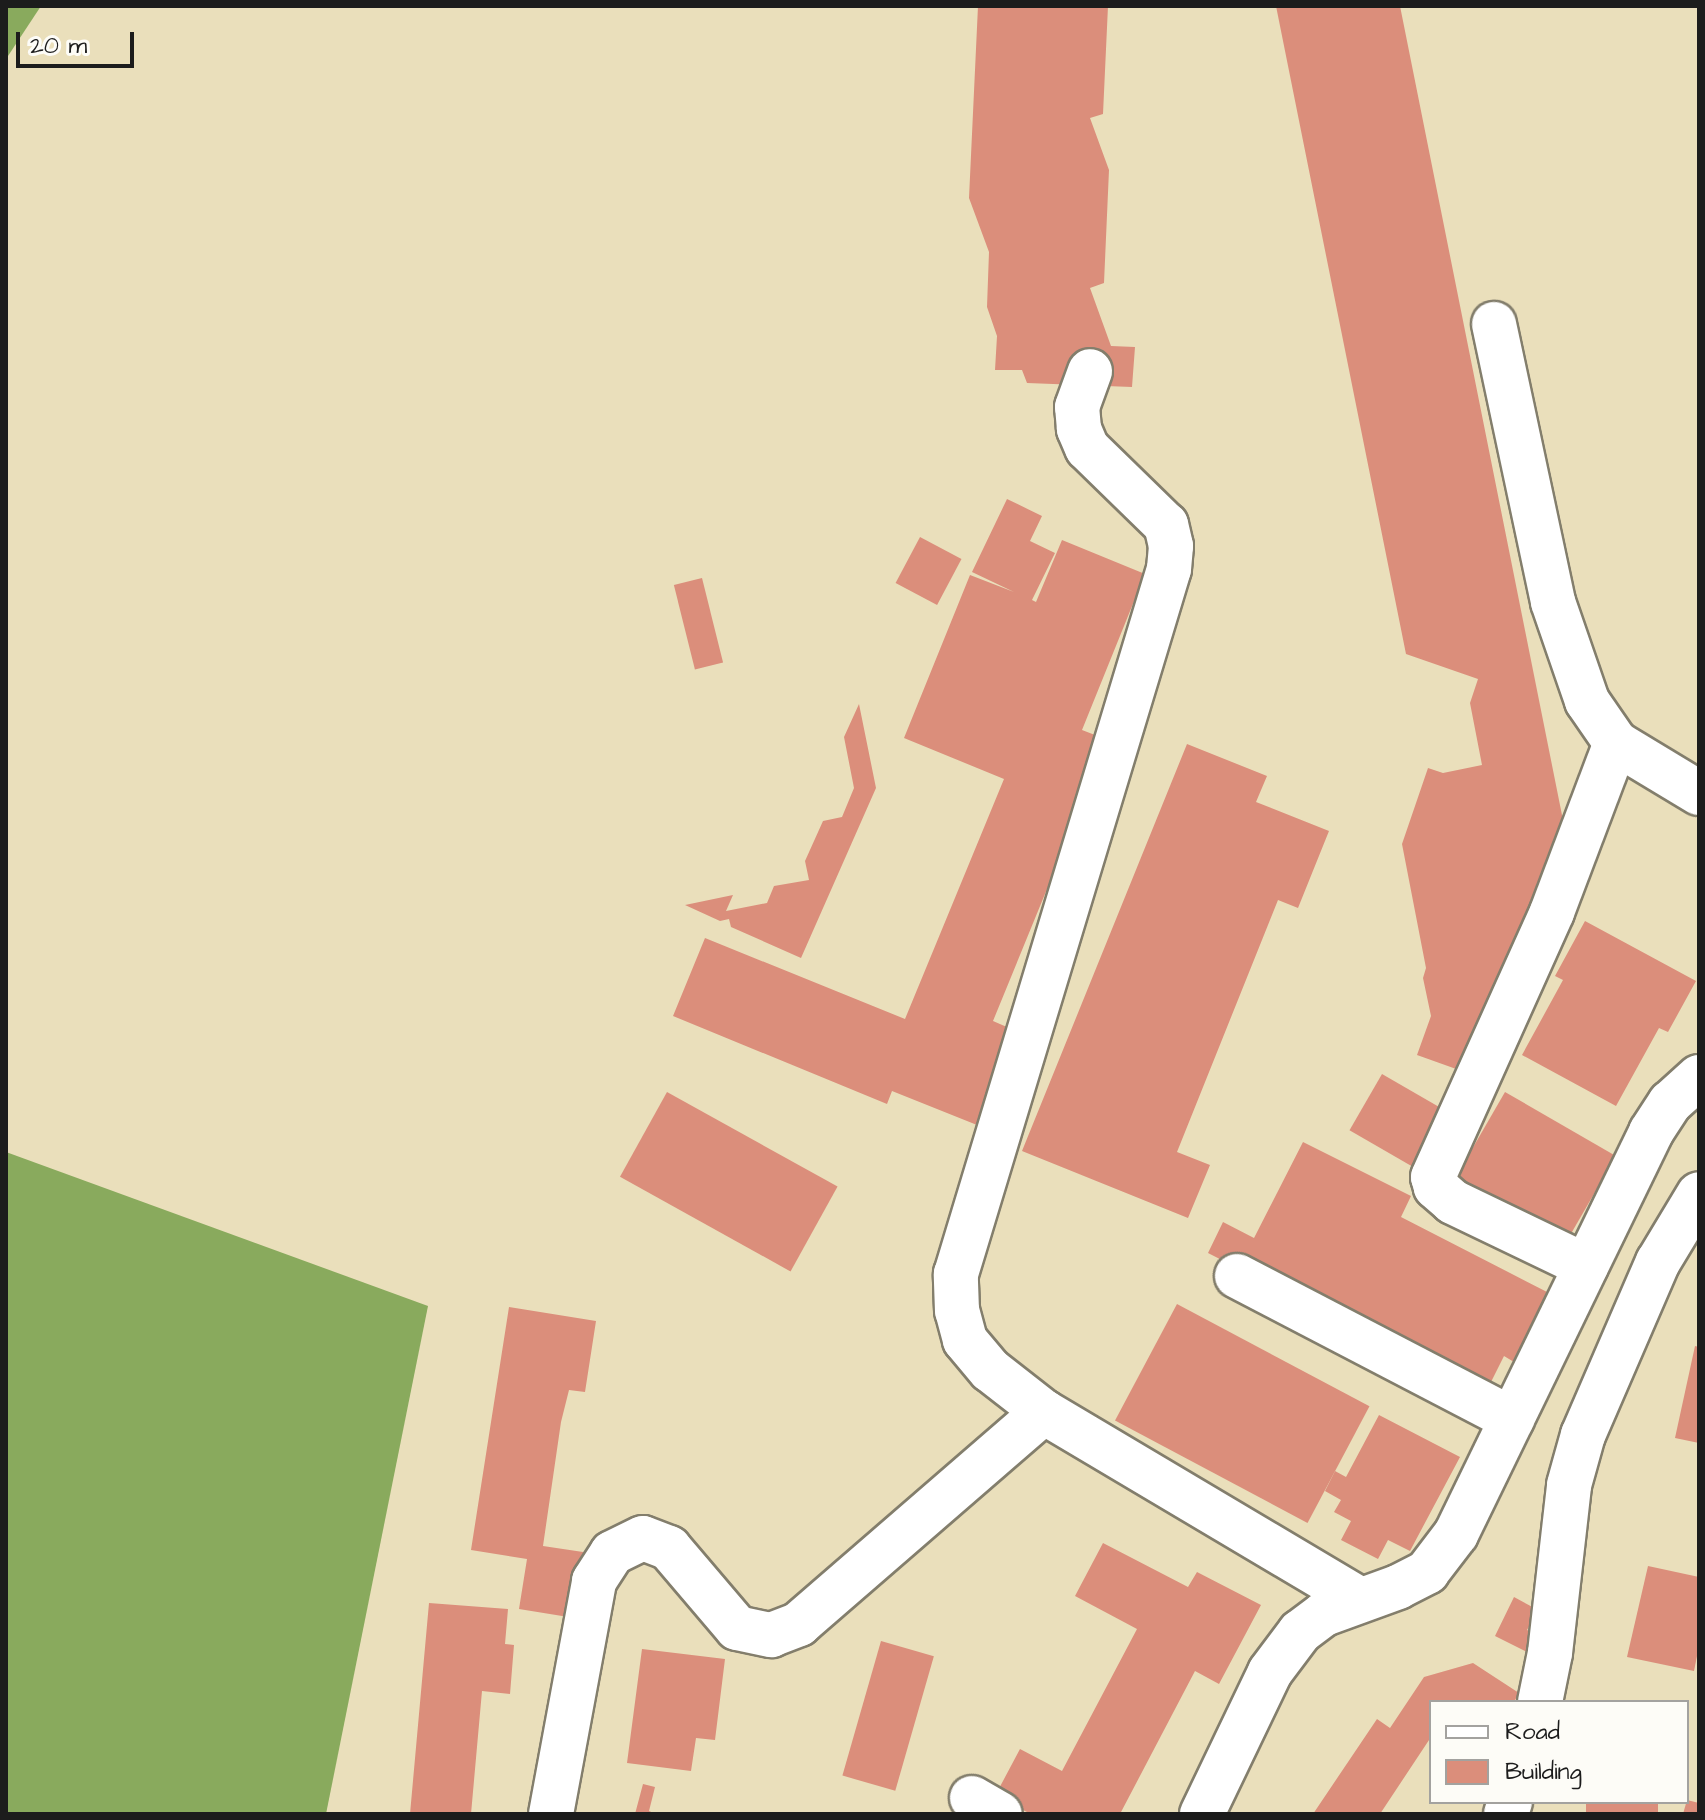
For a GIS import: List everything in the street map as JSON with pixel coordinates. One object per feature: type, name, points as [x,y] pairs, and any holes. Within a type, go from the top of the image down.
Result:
[{"type":"street","points":[[1494,324],[1553,602],[1587,701],[1616,743],[1699,793]]},
{"type":"street","points":[[1090,371],[1077,407],[1079,429],[1087,448],[1166,525],[1171,546],[1169,569],[956,1274],[957,1311],[965,1340],[990,1370],[1044,1412],[1360,1600]]},
{"type":"street","points":[[1586,1266],[1453,1202],[1436,1187],[1433,1177],[1552,912],[1616,743]]},
{"type":"street","points":[[1202,1814],[1270,1672],[1300,1632],[1324,1614],[1427,1572],[1456,1534],[1651,1132],[1670,1103],[1699,1077]]},
{"type":"street","points":[[1540,1700],[1550,1653],[1569,1485],[1583,1435],[1658,1262],[1699,1194]]},
{"type":"street","points":[[1237,1276],[1512,1419]]},
{"type":"street","points":[[551,1814],[594,1581],[601,1564],[612,1553],[643,1538],[669,1548],[737,1628],[771,1635],[799,1624],[1044,1412]]},
{"type":"green space","points":[[6,6],[41,6],[6,59]]},
{"type":"green space","points":[[6,1152],[428,1306],[326,1814],[6,1814]]},
{"type":"building","points":[[978,6],[1108,6],[1103,114],[1090,118],[1109,170],[1104,283],[1090,288],[1111,346],[1135,347],[1132,387],[1027,383],[1022,370],[995,370],[997,336],[987,307],[989,252],[969,198]]},
{"type":"building","points":[[1276,6],[1400,6],[1566,835],[1518,986],[1491,991],[1495,1011],[1473,1075],[1417,1055],[1431,1016],[1423,978],[1426,968],[1402,844],[1428,768],[1443,773],[1482,765],[1470,703],[1478,679],[1406,654]]},
{"type":"building","points":[[1007,499],[1042,516],[1030,541],[1055,553],[1032,600],[1036,602],[1062,540],[1145,574],[1082,730],[1108,740],[993,1021],[1016,1031],[977,1125],[892,1091],[887,1104],[673,1016],[705,938],[905,1019],[1004,779],[904,738],[970,575],[1014,592],[972,572]]},
{"type":"building","points":[[920,537],[961,559],[937,605],[896,583]]},
{"type":"building","points":[[702,578],[723,662],[695,669],[674,585]]},
{"type":"building","points":[[859,704],[876,788],[801,958],[731,927],[729,919],[720,921],[685,905],[733,895],[726,911],[767,903],[774,886],[809,880],[805,861],[823,821],[842,817],[854,788],[844,737]]},
{"type":"building","points":[[1187,744],[1267,776],[1256,802],[1329,831],[1298,908],[1278,900],[1177,1152],[1210,1165],[1188,1218],[1022,1151]]},
{"type":"building","points":[[1585,921],[1696,981],[1668,1032],[1659,1028],[1616,1106],[1522,1055],[1563,980],[1555,976]]},
{"type":"building","points":[[1382,1074],[1453,1115],[1421,1171],[1350,1130]]},
{"type":"building","points":[[667,1092],[838,1187],[791,1271],[620,1177]]},
{"type":"building","points":[[1505,1092],[1616,1156],[1553,1264],[1442,1200]]},
{"type":"building","points":[[1303,1142],[1411,1196],[1401,1217],[1549,1293],[1514,1362],[1504,1356],[1485,1394],[1208,1253],[1223,1222],[1254,1238]]},
{"type":"building","points":[[1177,1304],[1369,1406],[1308,1523],[1115,1421]]},
{"type":"building","points":[[509,1307],[596,1321],[585,1392],[569,1390],[561,1422],[543,1546],[603,1555],[593,1621],[519,1609],[527,1559],[471,1550]]},
{"type":"building","points":[[1695,1346],[1699,1347],[1699,1443],[1675,1438]]},
{"type":"building","points":[[1379,1415],[1460,1457],[1410,1551],[1388,1540],[1378,1559],[1341,1540],[1351,1521],[1334,1512],[1341,1500],[1325,1491],[1335,1471],[1346,1477]]},
{"type":"building","points":[[1103,1543],[1188,1587],[1197,1572],[1261,1605],[1219,1684],[1195,1671],[1120,1814],[1031,1814],[995,1796],[1020,1749],[1062,1771],[1137,1629],[1075,1596]]},
{"type":"building","points":[[1648,1566],[1699,1577],[1699,1646],[1694,1671],[1627,1657]]},
{"type":"building","points":[[1514,1597],[1538,1610],[1527,1630],[1550,1642],[1541,1659],[1495,1636]]},
{"type":"building","points":[[429,1603],[508,1609],[505,1644],[514,1645],[510,1694],[482,1691],[471,1814],[410,1814]]},
{"type":"building","points":[[881,1641],[934,1656],[895,1791],[842,1776]]},
{"type":"building","points":[[642,1649],[725,1659],[715,1740],[696,1738],[691,1771],[627,1763]]},
{"type":"building","points":[[1473,1663],[1519,1693],[1515,1700],[1429,1700],[1429,1740],[1380,1814],[1313,1814],[1377,1719],[1390,1728],[1424,1677]]},
{"type":"building","points":[[643,1784],[655,1787],[649,1811],[656,1814],[635,1814]]},
{"type":"building","points":[[1689,1800],[1699,1803],[1699,1814],[1683,1814]]},
{"type":"building","points":[[1586,1804],[1658,1804],[1658,1814],[1586,1814]]}]
